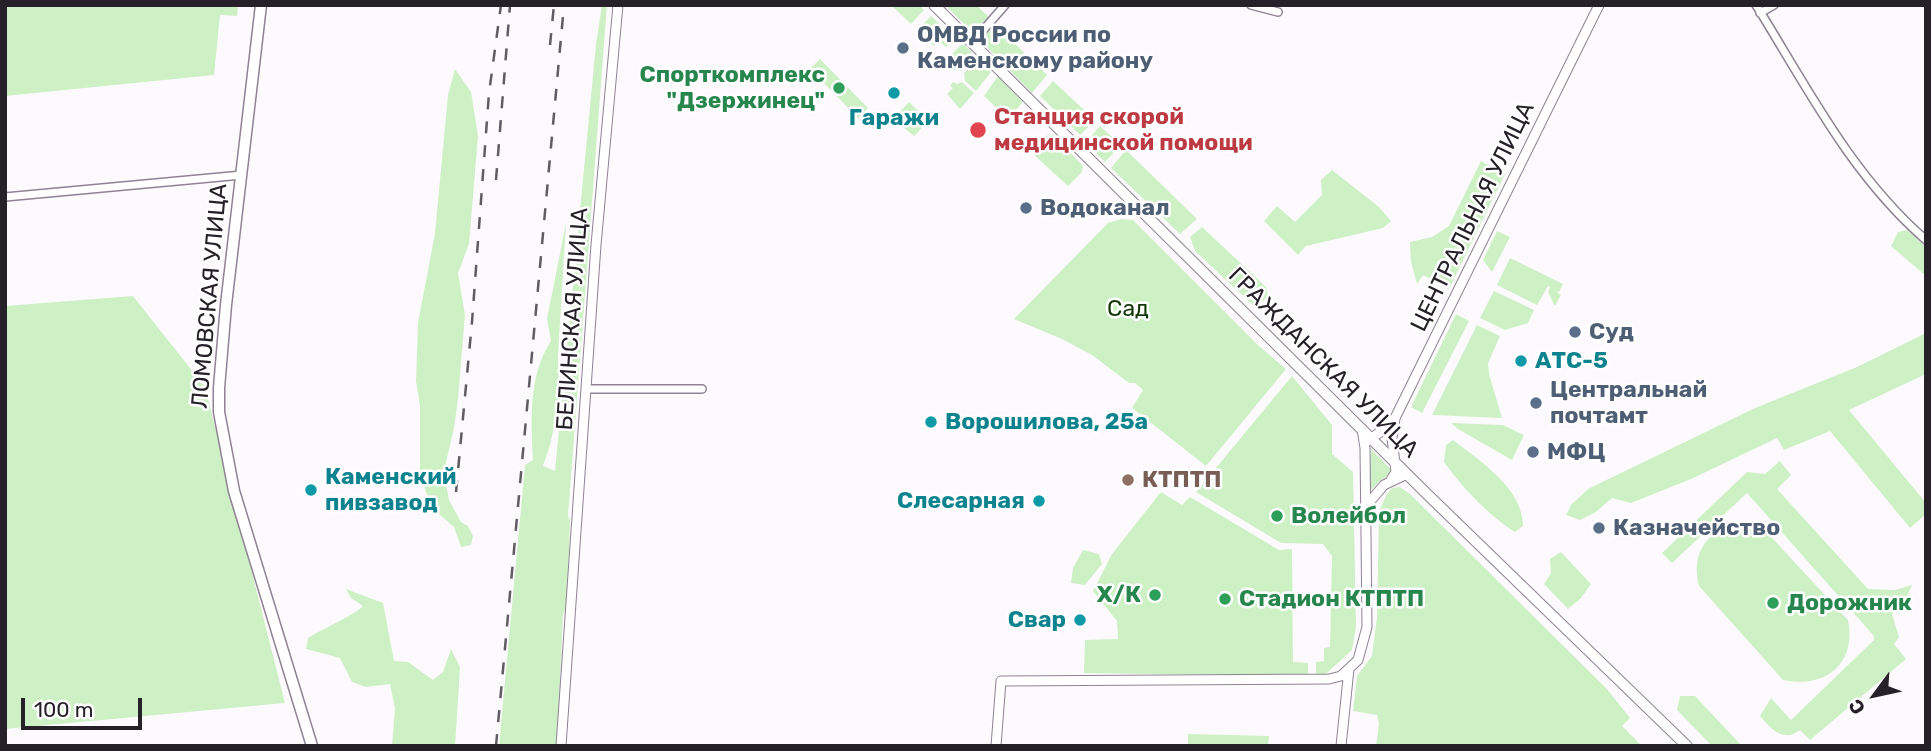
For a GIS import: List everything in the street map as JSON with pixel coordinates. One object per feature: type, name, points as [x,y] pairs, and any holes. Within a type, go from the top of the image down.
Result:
[{"type":"main road","name":"ЛОМОВСКАЯ УЛИЦА","points":[[261,5],[226,305],[219,412],[234,491],[312,746]]},
{"type":"main road","name":"ГРАЖДАНСКАЯ УЛИЦА","points":[[934,5],[1407,474],[1687,746]]},
{"type":"street","name":"БЕЛИНСКАЯ УЛИЦА","points":[[561,746],[596,245],[618,5]]},
{"type":"street","points":[[972,43],[1005,5]]},
{"type":"street","points":[[1251,5],[1278,12]]},
{"type":"street","name":"ЦЕНТРАЛЬНАЯ УЛИЦА","points":[[1370,437],[1386,428],[1395,418],[1599,5]]},
{"type":"street","points":[[1774,5],[1758,9],[1791,66],[1854,161],[1891,207],[1926,240]]},
{"type":"street","points":[[5,197],[242,176]]},
{"type":"street","points":[[586,389],[702,388]]},
{"type":"street","points":[[1391,481],[1396,472],[1392,444],[1395,418]]},
{"type":"street","points":[[996,746],[1001,681],[1329,679],[1341,676],[1349,670],[1358,660],[1367,627],[1365,448],[1362,429]]},
{"type":"street","points":[[1365,448],[1370,437]]},
{"type":"street","points":[[1382,448],[1390,449],[1392,444]]},
{"type":"street","points":[[1365,507],[1378,489],[1407,474]]},
{"type":"street","points":[[1341,746],[1349,670]]},
{"type":"green space","points":[[5,5],[238,5],[237,16],[220,15],[214,75],[5,96]]},
{"type":"green space","points":[[602,5],[607,5],[568,516],[567,607],[563,614],[557,746],[499,746],[525,465],[533,460],[535,383],[538,369],[551,341],[547,319],[566,223],[558,356],[559,405],[543,466],[555,471]]},
{"type":"green space","points":[[919,5],[924,10],[911,24],[893,7]]},
{"type":"green space","points":[[951,5],[976,5],[989,17],[974,34],[948,8]]},
{"type":"green space","points":[[931,16],[955,38],[946,47],[939,41],[934,46],[917,30]]},
{"type":"green space","points":[[995,24],[1047,75],[1032,93],[981,41]]},
{"type":"green space","points":[[963,43],[975,56],[962,71],[955,70],[945,61]]},
{"type":"green space","points":[[978,58],[991,72],[976,91],[965,81],[964,73]]},
{"type":"green space","name":"Спорткомплекс \"Дзержинец\"","points":[[820,59],[868,108],[858,118],[810,69]]},
{"type":"green space","points":[[455,69],[471,92],[478,136],[469,244],[458,273],[465,315],[458,399],[444,471],[449,500],[461,522],[468,526],[473,536],[471,545],[461,547],[454,527],[431,507],[420,474],[420,406],[416,381],[418,323],[435,233],[448,95]]},
{"type":"green space","points":[[998,76],[1023,102],[1008,119],[984,96]]},
{"type":"green space","points":[[1053,81],[1095,120],[1080,135],[1040,96]]},
{"type":"green space","points":[[953,82],[962,82],[974,93],[960,109],[947,94],[953,88],[950,86]]},
{"type":"green space","points":[[909,102],[929,121],[914,136],[897,122],[898,114]]},
{"type":"green space","points":[[1100,126],[1121,145],[1105,162],[1085,143]]},
{"type":"green space","points":[[1054,135],[1083,166],[1082,172],[1068,186],[1033,154],[1045,136]]},
{"type":"green space","points":[[1126,150],[1197,219],[1180,234],[1111,168]]},
{"type":"green space","points":[[1481,161],[1505,174],[1449,289],[1423,275],[1417,284],[1411,262],[1410,242],[1432,237],[1449,226]]},
{"type":"green space","points":[[1332,170],[1379,207],[1391,221],[1383,228],[1306,246],[1298,255],[1264,221],[1277,206],[1295,222],[1322,195],[1321,180]]},
{"type":"green space","name":"Сад","points":[[1121,219],[1133,220],[1259,346],[1286,369],[1206,466],[1132,408],[1143,390],[1135,383],[1129,383],[1092,355],[1062,339],[1014,319],[1108,223]]},
{"type":"green space","points":[[1202,227],[1266,287],[1268,295],[1263,301],[1254,306],[1195,251],[1190,237]]},
{"type":"green space","points":[[1907,230],[1926,247],[1926,276],[1891,246],[1898,232]]},
{"type":"green space","points":[[1497,231],[1510,237],[1492,272],[1483,260]]},
{"type":"green space","points":[[1510,258],[1563,284],[1559,292],[1556,291],[1561,295],[1555,306],[1548,286],[1537,305],[1497,285]]},
{"type":"green space","points":[[1494,291],[1534,310],[1528,323],[1505,330],[1480,318]]},
{"type":"green space","points":[[133,296],[205,387],[285,703],[5,729],[5,306]]},
{"type":"green space","points":[[1456,314],[1469,321],[1422,413],[1411,407]]},
{"type":"green space","points":[[1477,325],[1500,336],[1488,363],[1502,418],[1432,415]]},
{"type":"green space","points":[[1926,333],[1926,374],[1849,410],[1926,503],[1926,514],[1910,528],[1830,431],[1784,450],[1777,438],[1691,479],[1631,503],[1612,498],[1596,512],[1580,520],[1566,515],[1571,505],[1588,489],[1755,408],[1857,367]]},
{"type":"green space","points":[[1292,376],[1332,425],[1332,454],[1353,472],[1356,627],[1352,650],[1326,674],[1316,675],[1316,662],[1324,661],[1324,648],[1330,647],[1332,556],[1323,544],[1281,543],[1196,492]]},
{"type":"green space","points":[[1451,423],[1503,425],[1524,435],[1512,460]]},
{"type":"green space","points":[[1453,440],[1487,466],[1516,499],[1523,526],[1515,532],[1476,500],[1444,462],[1446,445]]},
{"type":"green space","points":[[1371,449],[1394,472],[1369,492]]},
{"type":"green space","points":[[1780,461],[1791,475],[1777,489],[1868,589],[1895,590],[1912,585],[1904,603],[1892,614],[1899,637],[1894,644],[1906,659],[1810,740],[1800,730],[1788,735],[1778,733],[1760,716],[1771,698],[1791,720],[1874,640],[1874,636],[1747,493],[1672,563],[1662,553],[1747,472],[1765,474]]},
{"type":"green space","points":[[1400,487],[1607,689],[1630,718],[1622,726],[1642,746],[1376,746],[1379,724],[1377,715],[1353,711],[1357,676],[1372,656],[1377,617],[1379,511],[1392,488]]},
{"type":"green space","points":[[1161,492],[1182,505],[1190,497],[1279,550],[1292,549],[1293,662],[1308,663],[1308,676],[1084,673],[1085,640],[1118,639],[1117,621],[1093,591],[1112,554]]},
{"type":"green space","name":"Дорожник","points":[[1736,524],[1762,527],[1848,620],[1848,649],[1835,670],[1824,677],[1812,681],[1783,680],[1699,586],[1697,564],[1703,546],[1716,533]]},
{"type":"green space","points":[[1083,550],[1099,554],[1102,564],[1085,585],[1071,583],[1073,568]]},
{"type":"green space","points":[[1561,552],[1591,584],[1581,598],[1568,609],[1544,584],[1551,573],[1550,559]]},
{"type":"green space","points":[[346,589],[383,603],[394,661],[408,662],[433,680],[443,672],[451,649],[460,667],[455,746],[392,746],[395,708],[390,684],[366,687],[352,682],[340,658],[306,649],[308,638],[363,606],[351,598]]},
{"type":"green space","points":[[1680,696],[1695,696],[1742,746],[1712,746],[1677,710]]},
{"type":"green space","points":[[1188,734],[1269,736],[1268,746],[1188,746]]},
{"type":"railway","points":[[456,492],[489,93],[501,5]]},
{"type":"railway","points":[[496,180],[510,5]]},
{"type":"railway","points":[[550,45],[554,5]]},
{"type":"railway","points":[[496,746],[564,5]]},
{"type":"place","name":"ОМВД России по Каменскому району","points":[[903,48]]},
{"type":"place","name":"Спорткомплекс \"Дзержинец\"","points":[[839,88]]},
{"type":"place","name":"Гаражи","points":[[894,93]]},
{"type":"place","name":"Станция скорой медицинской помощи","points":[[978,130]]},
{"type":"place","name":"Водоканал","points":[[1026,208]]},
{"type":"place","name":"Суд","points":[[1575,332]]},
{"type":"place","name":"АТС-5","points":[[1521,361]]},
{"type":"place","name":"Центральнай почтамт","points":[[1536,403]]},
{"type":"place","name":"Ворошилова, 25а","points":[[931,422]]},
{"type":"place","name":"МФЦ","points":[[1533,452]]},
{"type":"place","name":"КТПТП","points":[[1128,480]]},
{"type":"place","name":"Каменский пивзавод","points":[[311,490]]},
{"type":"place","name":"Слесарная","points":[[1039,501]]},
{"type":"place","name":"Волейбол","points":[[1277,516]]},
{"type":"place","name":"Казначейство","points":[[1599,528]]},
{"type":"place","name":"Х/К","points":[[1155,595]]},
{"type":"place","name":"Стадион КТПТП","points":[[1225,599]]},
{"type":"place","name":"Дорожник","points":[[1773,603]]},
{"type":"place","name":"Свар","points":[[1080,620]]}]
